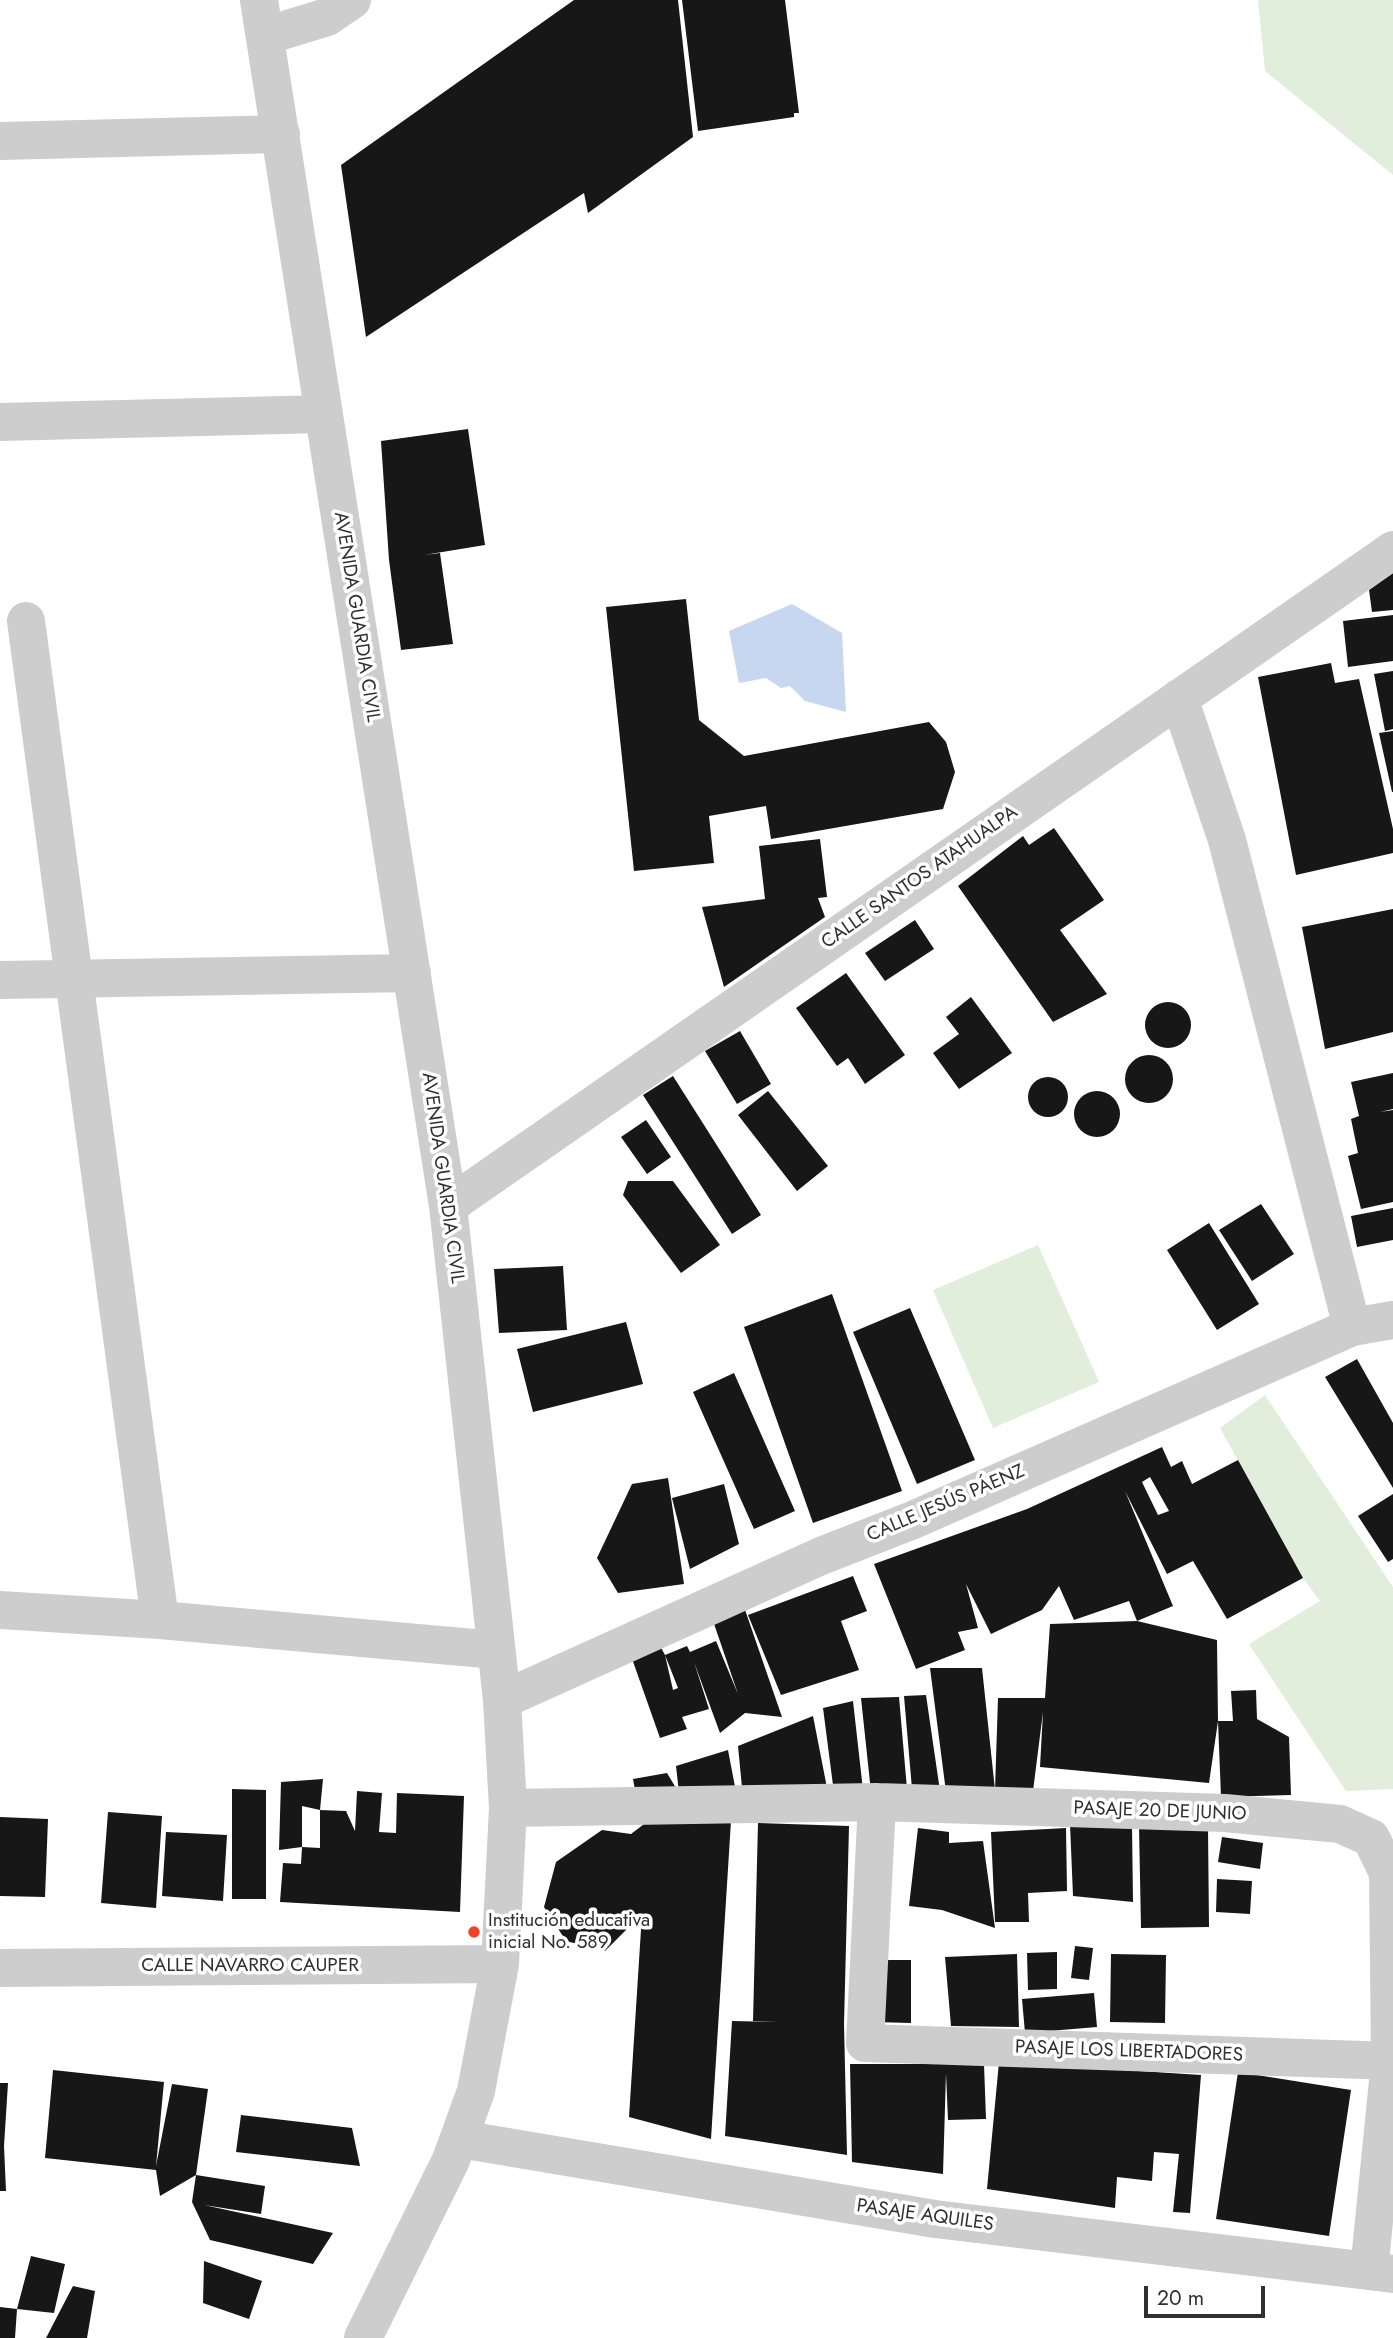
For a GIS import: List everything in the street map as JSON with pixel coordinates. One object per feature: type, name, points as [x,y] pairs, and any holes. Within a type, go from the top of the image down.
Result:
[{"type":"street","points":[[262,18],[327,17],[352,0]]},
{"type":"street","name":"AVENIDA GUARDIA CIVIL","points":[[262,18],[449,1206],[502,1700],[508,1808],[500,1964],[476,2091],[460,2140],[363,2338]]},
{"type":"street","points":[[0,141],[281,134]]},
{"type":"street","points":[[0,422],[324,414]]},
{"type":"street","name":"CALLE SANTOS ATAHUALPA","points":[[449,1206],[1393,550]]},
{"type":"street","points":[[26,621],[160,1620]]},
{"type":"street","points":[[1179,698],[1227,840],[1352,1327]]},
{"type":"street","points":[[0,981],[412,973]]},
{"type":"street","name":"CALLE JESÚS PÁENZ","points":[[502,1700],[821,1556],[913,1520],[1352,1327],[1393,1320]]},
{"type":"street","points":[[0,1610],[160,1620],[496,1650]]},
{"type":"street","name":"PASAJE 20 DE JUNIO","points":[[508,1808],[877,1802],[1225,1813],[1340,1824],[1371,1838],[1388,1873],[1391,2061],[1381,2273]]},
{"type":"street","name":"PASAJE LOS LIBERTADORES","points":[[877,1802],[865,2043],[1391,2061]]},
{"type":"street","name":"CALLE NAVARRO CAUPER","points":[[0,1968],[500,1964]]},
{"type":"street","name":"PASAJE AQUILES","points":[[460,2140],[924,2217],[1381,2273]]},
{"type":"green space","points":[[1258,0],[1393,0],[1393,175],[1265,71]]},
{"type":"green space","points":[[1038,1245],[1099,1382],[993,1428],[933,1290]]},
{"type":"green space","points":[[1265,1395],[1393,1587],[1393,1789],[1346,1791],[1249,1644],[1320,1601],[1303,1578],[1220,1428]]},
{"type":"water","points":[[792,604],[842,633],[846,712],[805,701],[790,686],[781,688],[766,678],[739,683],[729,631]]},
{"type":"building","points":[[574,0],[678,0],[693,137],[588,213],[584,193],[366,337],[341,165]]},
{"type":"building","points":[[682,0],[785,0],[799,113],[794,113],[794,117],[698,131]]},
{"type":"building","points":[[468,429],[485,545],[424,555],[440,553],[453,644],[401,650],[389,560],[381,441]]},
{"type":"building","points":[[1393,573],[1393,610],[1372,612],[1369,590]]},
{"type":"building","points":[[686,599],[699,720],[744,756],[929,722],[946,742],[955,772],[943,809],[771,839],[766,806],[709,816],[714,863],[634,871],[606,607]]},
{"type":"building","points":[[1393,615],[1393,661],[1348,667],[1343,621]]},
{"type":"building","points":[[1331,663],[1335,683],[1359,679],[1393,829],[1393,853],[1296,875],[1258,677]]},
{"type":"building","points":[[1393,671],[1393,729],[1385,731],[1374,674]]},
{"type":"building","points":[[1393,731],[1393,792],[1392,792],[1379,733]]},
{"type":"building","points":[[1054,828],[1104,900],[1060,930],[1107,994],[1053,1022],[958,886],[1023,836],[1029,845]]},
{"type":"building","points":[[820,839],[827,897],[818,898],[825,917],[724,987],[702,907],[765,899],[759,846]]},
{"type":"building","points":[[1393,909],[1393,1032],[1325,1049],[1302,927]]},
{"type":"building","points":[[915,920],[934,949],[885,981],[865,953]]},
{"type":"building","points":[[846,973],[905,1055],[865,1084],[848,1058],[837,1066],[796,1008]]},
{"type":"building","points":[[971,997],[1012,1053],[959,1089],[933,1053],[959,1034],[946,1017]]},
{"type":"building","points":[[1168,1002],[1184,1009],[1191,1025],[1184,1041],[1168,1048],[1152,1041],[1145,1025],[1152,1009]]},
{"type":"building","points":[[740,1031],[771,1084],[737,1104],[705,1051]]},
{"type":"building","points":[[1149,1055],[1166,1062],[1173,1079],[1166,1096],[1149,1103],[1132,1096],[1125,1079],[1132,1062]]},
{"type":"building","points":[[1393,1073],[1393,1109],[1380,1112],[1393,1110],[1393,1202],[1361,1209],[1348,1156],[1358,1153],[1351,1119],[1359,1116],[1351,1082]]},
{"type":"building","points":[[673,1076],[761,1215],[732,1234],[643,1095]]},
{"type":"building","points":[[1048,1077],[1062,1083],[1068,1097],[1062,1111],[1048,1117],[1034,1111],[1028,1097],[1034,1083]]},
{"type":"building","points":[[768,1091],[828,1166],[797,1191],[738,1115]]},
{"type":"building","points":[[1097,1091],[1113,1098],[1120,1114],[1113,1130],[1097,1137],[1081,1130],[1074,1114],[1081,1098]]},
{"type":"building","points":[[646,1120],[671,1157],[647,1174],[621,1137]]},
{"type":"building","points":[[628,1181],[673,1181],[720,1245],[681,1273],[623,1195]]},
{"type":"building","points":[[1261,1204],[1294,1254],[1252,1281],[1219,1230]]},
{"type":"building","points":[[1393,1208],[1393,1240],[1357,1247],[1351,1216]]},
{"type":"building","points":[[1209,1223],[1259,1304],[1217,1330],[1167,1250]]},
{"type":"building","points":[[563,1266],[567,1330],[499,1333],[494,1269]]},
{"type":"building","points":[[832,1294],[902,1491],[813,1523],[744,1327]]},
{"type":"building","points":[[910,1308],[975,1460],[917,1484],[853,1332]]},
{"type":"building","points":[[626,1322],[643,1384],[533,1412],[517,1349]]},
{"type":"building","points":[[1357,1359],[1393,1423],[1393,1488],[1325,1377]]},
{"type":"building","points":[[734,1373],[795,1511],[754,1529],[693,1392]]},
{"type":"building","points":[[1162,1447],[1171,1467],[1182,1461],[1192,1484],[1238,1460],[1303,1578],[1227,1619],[1193,1561],[1167,1574],[1125,1491],[1173,1606],[1137,1621],[1129,1601],[1074,1620],[1059,1586],[1042,1610],[991,1634],[966,1584],[978,1628],[958,1632],[965,1650],[916,1669],[874,1564],[1027,1509]],"holes":[[[1150,1477],[1169,1511],[1158,1515],[1142,1482]]]},
{"type":"building","points":[[668,1478],[684,1584],[618,1593],[597,1558],[632,1484]]},
{"type":"building","points":[[724,1484],[739,1544],[690,1569],[672,1498]]},
{"type":"building","points":[[1393,1494],[1393,1559],[1388,1562],[1358,1516]]},
{"type":"building","points":[[853,1576],[867,1611],[841,1621],[859,1670],[781,1695],[748,1615]]},
{"type":"building","points":[[743,1604],[782,1717],[745,1713],[720,1733],[694,1662],[709,1709],[682,1717],[687,1729],[660,1738],[630,1653],[659,1644],[665,1655],[687,1646],[690,1652],[716,1641],[738,1694],[711,1615]],"holes":[[[665,1655],[678,1688],[673,1690]]]},
{"type":"building","points":[[1137,1621],[1217,1640],[1218,1721],[1209,1783],[1040,1767],[1043,1712],[1033,1791],[946,1792],[930,1668],[982,1668],[995,1790],[998,1698],[1045,1698],[1050,1624]]},
{"type":"building","points":[[1256,1690],[1257,1719],[1289,1737],[1291,1795],[1221,1797],[1218,1721],[1233,1721],[1231,1691]]},
{"type":"building","points":[[926,1695],[940,1791],[912,1789],[904,1696]]},
{"type":"building","points":[[899,1697],[907,1789],[871,1792],[861,1698]]},
{"type":"building","points":[[853,1701],[863,1790],[834,1793],[823,1708]]},
{"type":"building","points":[[813,1716],[828,1793],[743,1798],[738,1746]]},
{"type":"building","points":[[728,1750],[736,1792],[679,1793],[676,1766]]},
{"type":"building","points":[[667,1773],[679,1793],[637,1800],[633,1779]]},
{"type":"building","points":[[323,1779],[320,1810],[302,1806],[302,1847],[279,1850],[281,1782]]},
{"type":"building","points":[[232,1789],[266,1790],[266,1899],[232,1899]]},
{"type":"building","points":[[357,1791],[382,1793],[379,1832],[396,1833],[397,1793],[464,1796],[460,1912],[280,1902],[283,1863],[301,1864],[302,1847],[320,1848],[320,1810],[346,1811],[355,1831]]},
{"type":"building","points":[[108,1812],[162,1816],[156,1908],[101,1903]]},
{"type":"building","points":[[0,1817],[48,1819],[45,1897],[0,1896]]},
{"type":"building","points":[[648,1821],[731,1821],[711,2139],[629,2117],[642,1914],[605,1951],[566,1941],[544,1907],[556,1862],[602,1830],[631,1834]]},
{"type":"building","points":[[758,1823],[849,1826],[844,2024],[847,2155],[725,2136],[732,2021],[779,2022],[753,2021]]},
{"type":"building","points":[[1070,1824],[1132,1826],[1133,1902],[1073,1896]]},
{"type":"building","points":[[1139,1826],[1208,1828],[1209,1927],[1141,1928]]},
{"type":"building","points":[[918,1828],[949,1832],[949,1843],[983,1841],[995,1928],[942,1910],[909,1906]]},
{"type":"building","points":[[1066,1828],[1067,1891],[1028,1893],[1029,1922],[995,1922],[991,1832]]},
{"type":"building","points":[[166,1832],[227,1835],[223,1901],[162,1896]]},
{"type":"building","points":[[1222,1837],[1263,1843],[1260,1869],[1218,1862]]},
{"type":"building","points":[[1217,1879],[1252,1881],[1250,1914],[1216,1912]]},
{"type":"building","points":[[1075,1946],[1093,1948],[1089,1980],[1071,1978]]},
{"type":"building","points":[[1057,1952],[1057,1989],[1028,1990],[1027,1953]]},
{"type":"building","points":[[1017,1954],[1019,2027],[951,2026],[945,1957]]},
{"type":"building","points":[[1111,1954],[1166,1955],[1165,2023],[1110,2022]]},
{"type":"building","points":[[874,1960],[911,1960],[911,2023],[874,2022]]},
{"type":"building","points":[[1094,1993],[1097,2027],[1025,2033],[1022,1999]]},
{"type":"building","points":[[999,2062],[1201,2075],[1190,2213],[1173,2212],[1179,2154],[1154,2152],[1152,2181],[1117,2177],[1115,2208],[987,2189]]},
{"type":"building","points":[[850,2064],[984,2064],[986,2119],[948,2120],[946,2073],[943,2174],[852,2162]]},
{"type":"building","points":[[53,2070],[164,2082],[156,2166],[172,2084],[208,2089],[196,2175],[160,2196],[156,2170],[45,2158]]},
{"type":"building","points":[[1238,2072],[1351,2090],[1329,2236],[1216,2219]]},
{"type":"building","points":[[0,2083],[8,2083],[4,2146],[6,2191],[0,2191]]},
{"type":"building","points":[[241,2115],[352,2128],[360,2166],[236,2152]]},
{"type":"building","points":[[196,2175],[265,2186],[261,2214],[204,2205],[333,2233],[313,2264],[210,2240],[192,2202]]},
{"type":"building","points":[[31,2256],[65,2264],[54,2313],[17,2309]]},
{"type":"building","points":[[204,2261],[262,2281],[249,2319],[203,2303]]},
{"type":"building","points":[[73,2286],[95,2291],[87,2338],[46,2338]]},
{"type":"building","points":[[0,2307],[17,2309],[15,2338],[0,2338]]},
{"type":"place","name":"Institución educativa inicial No. 589","points":[[474,1932]]}]
